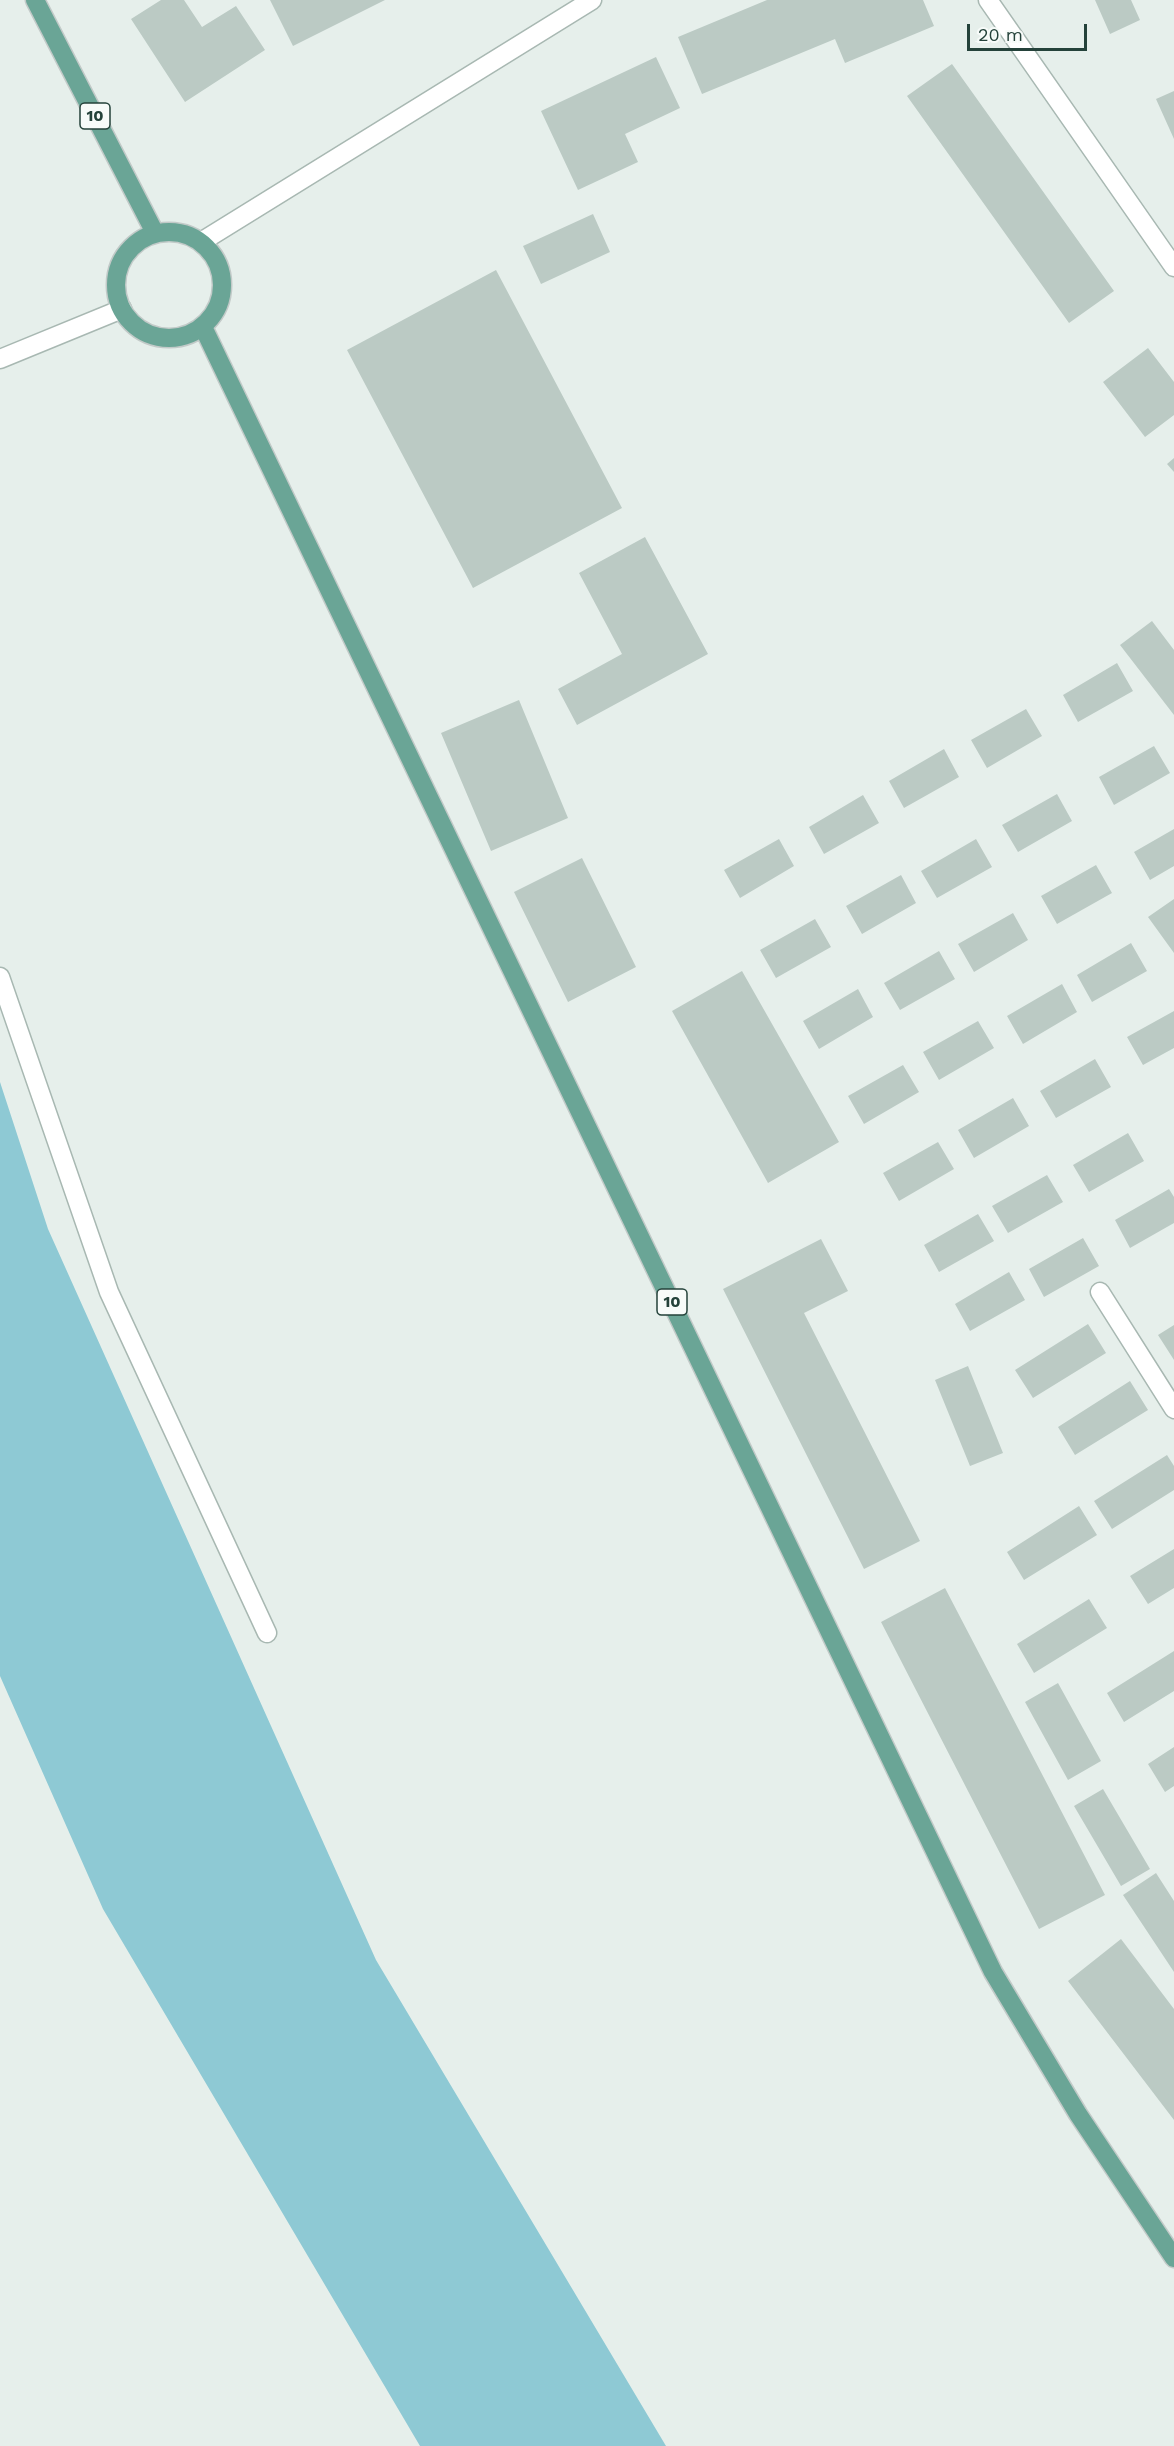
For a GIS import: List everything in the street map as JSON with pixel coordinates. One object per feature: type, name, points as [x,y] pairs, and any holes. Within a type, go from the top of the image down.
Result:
[{"type":"main road","name":"10","points":[[35,0],[155,233]]},
{"type":"main road","points":[[179,232],[201,242],[217,261],[223,284],[218,308],[203,327],[182,337],[158,338],[136,327],[122,309],[116,286],[120,263],[134,244],[155,233],[179,232]]},
{"type":"main road","name":"10","points":[[203,327],[993,1972],[1078,2114],[1174,2258]]},
{"type":"street","points":[[201,242],[592,0]]},
{"type":"street","points":[[988,0],[1174,267]]},
{"type":"street","points":[[0,359],[122,309]]},
{"type":"street","points":[[0,977],[109,1292],[267,1633]]},
{"type":"street","points":[[1100,1292],[1174,1409]]},
{"type":"water","points":[[0,1082],[48,1229],[376,1960],[666,2446],[420,2446],[103,1909],[0,1676]]},
{"type":"building","points":[[161,0],[184,0],[202,27],[236,6],[265,50],[185,102],[131,19]]},
{"type":"building","points":[[270,0],[385,0],[293,46]]},
{"type":"building","points":[[767,0],[923,0],[934,26],[845,63],[835,39],[702,94],[678,37]]},
{"type":"building","points":[[1095,0],[1131,0],[1140,20],[1110,34]]},
{"type":"building","points":[[656,57],[680,108],[625,134],[638,162],[578,190],[541,111]]},
{"type":"building","points":[[952,64],[1114,291],[1069,323],[907,96]]},
{"type":"building","points":[[1174,91],[1174,139],[1156,99]]},
{"type":"building","points":[[593,214],[610,252],[541,284],[523,246]]},
{"type":"building","points":[[496,270],[622,508],[473,588],[347,350]]},
{"type":"building","points":[[1148,348],[1174,382],[1174,415],[1145,437],[1103,382]]},
{"type":"building","points":[[1174,458],[1174,472],[1167,464]]},
{"type":"building","points":[[645,537],[708,654],[577,725],[558,689],[622,654],[579,573]]},
{"type":"building","points":[[1152,621],[1174,650],[1174,715],[1120,645]]},
{"type":"building","points":[[1117,663],[1133,691],[1078,722],[1063,695]]},
{"type":"building","points":[[519,700],[568,818],[491,851],[441,733]]},
{"type":"building","points":[[1026,709],[1042,736],[987,768],[971,740]]},
{"type":"building","points":[[1154,746],[1170,773],[1114,805],[1099,777]]},
{"type":"building","points":[[944,749],[959,777],[904,808],[889,781]]},
{"type":"building","points":[[1057,794],[1072,821],[1018,852],[1002,825]]},
{"type":"building","points":[[863,795],[879,823],[824,854],[809,827]]},
{"type":"building","points":[[1174,829],[1174,866],[1150,880],[1134,852]]},
{"type":"building","points":[[779,839],[794,866],[740,898],[724,870]]},
{"type":"building","points":[[976,839],[992,867],[937,898],[921,871]]},
{"type":"building","points":[[582,858],[636,967],[568,1002],[514,892]]},
{"type":"building","points":[[1096,865],[1112,893],[1057,924],[1041,896]]},
{"type":"building","points":[[901,875],[916,903],[862,934],[846,906]]},
{"type":"building","points":[[1174,899],[1174,953],[1148,917]]},
{"type":"building","points":[[1013,913],[1028,940],[974,972],[958,944]]},
{"type":"building","points":[[815,919],[831,947],[776,978],[760,950]]},
{"type":"building","points":[[1131,943],[1147,971],[1092,1002],[1077,975]]},
{"type":"building","points":[[939,951],[955,979],[900,1010],[884,983]]},
{"type":"building","points":[[742,971],[839,1142],[768,1183],[672,1011]]},
{"type":"building","points":[[1062,984],[1077,1012],[1023,1044],[1007,1016]]},
{"type":"building","points":[[858,989],[873,1017],[819,1049],[803,1021]]},
{"type":"building","points":[[1174,1011],[1174,1048],[1143,1065],[1127,1037]]},
{"type":"building","points":[[978,1021],[994,1048],[939,1080],[923,1052]]},
{"type":"building","points":[[1095,1059],[1111,1087],[1056,1118],[1040,1091]]},
{"type":"building","points":[[903,1065],[919,1092],[864,1124],[848,1096]]},
{"type":"building","points":[[1013,1098],[1029,1126],[974,1158],[958,1130]]},
{"type":"building","points":[[1128,1133],[1144,1161],[1089,1192],[1073,1165]]},
{"type":"building","points":[[938,1142],[954,1169],[899,1201],[883,1173]]},
{"type":"building","points":[[1047,1175],[1063,1202],[1008,1233],[992,1206]]},
{"type":"building","points":[[1169,1189],[1174,1197],[1174,1223],[1130,1248],[1115,1220]]},
{"type":"building","points":[[978,1214],[994,1241],[939,1272],[924,1245]]},
{"type":"building","points":[[1083,1238],[1099,1266],[1044,1297],[1029,1269]]},
{"type":"building","points":[[821,1239],[848,1291],[804,1313],[920,1541],[864,1569],[723,1289]]},
{"type":"building","points":[[1009,1272],[1025,1300],[970,1331],[955,1304]]},
{"type":"building","points":[[1088,1324],[1106,1353],[1033,1398],[1015,1370]]},
{"type":"building","points":[[1174,1325],[1174,1360],[1158,1335]]},
{"type":"building","points":[[968,1366],[1003,1453],[970,1466],[935,1380]]},
{"type":"building","points":[[1130,1381],[1148,1410],[1075,1455],[1058,1427]]},
{"type":"building","points":[[1167,1455],[1174,1466],[1174,1490],[1112,1529],[1094,1501]]},
{"type":"building","points":[[1079,1506],[1097,1535],[1024,1580],[1007,1552]]},
{"type":"building","points":[[1174,1549],[1174,1588],[1148,1604],[1130,1576]]},
{"type":"building","points":[[945,1588],[1105,1895],[1039,1929],[881,1622]]},
{"type":"building","points":[[1089,1599],[1107,1628],[1034,1673],[1017,1644]]},
{"type":"building","points":[[1174,1651],[1174,1691],[1124,1722],[1107,1693]]},
{"type":"building","points":[[1058,1683],[1101,1761],[1068,1780],[1025,1702]]},
{"type":"building","points":[[1174,1747],[1174,1786],[1165,1792],[1148,1764]]},
{"type":"building","points":[[1103,1789],[1150,1869],[1121,1886],[1074,1806]]},
{"type":"building","points":[[1156,1873],[1174,1901],[1174,1972],[1123,1895]]},
{"type":"building","points":[[1121,1939],[1174,2009],[1174,2120],[1068,1981]]}]
